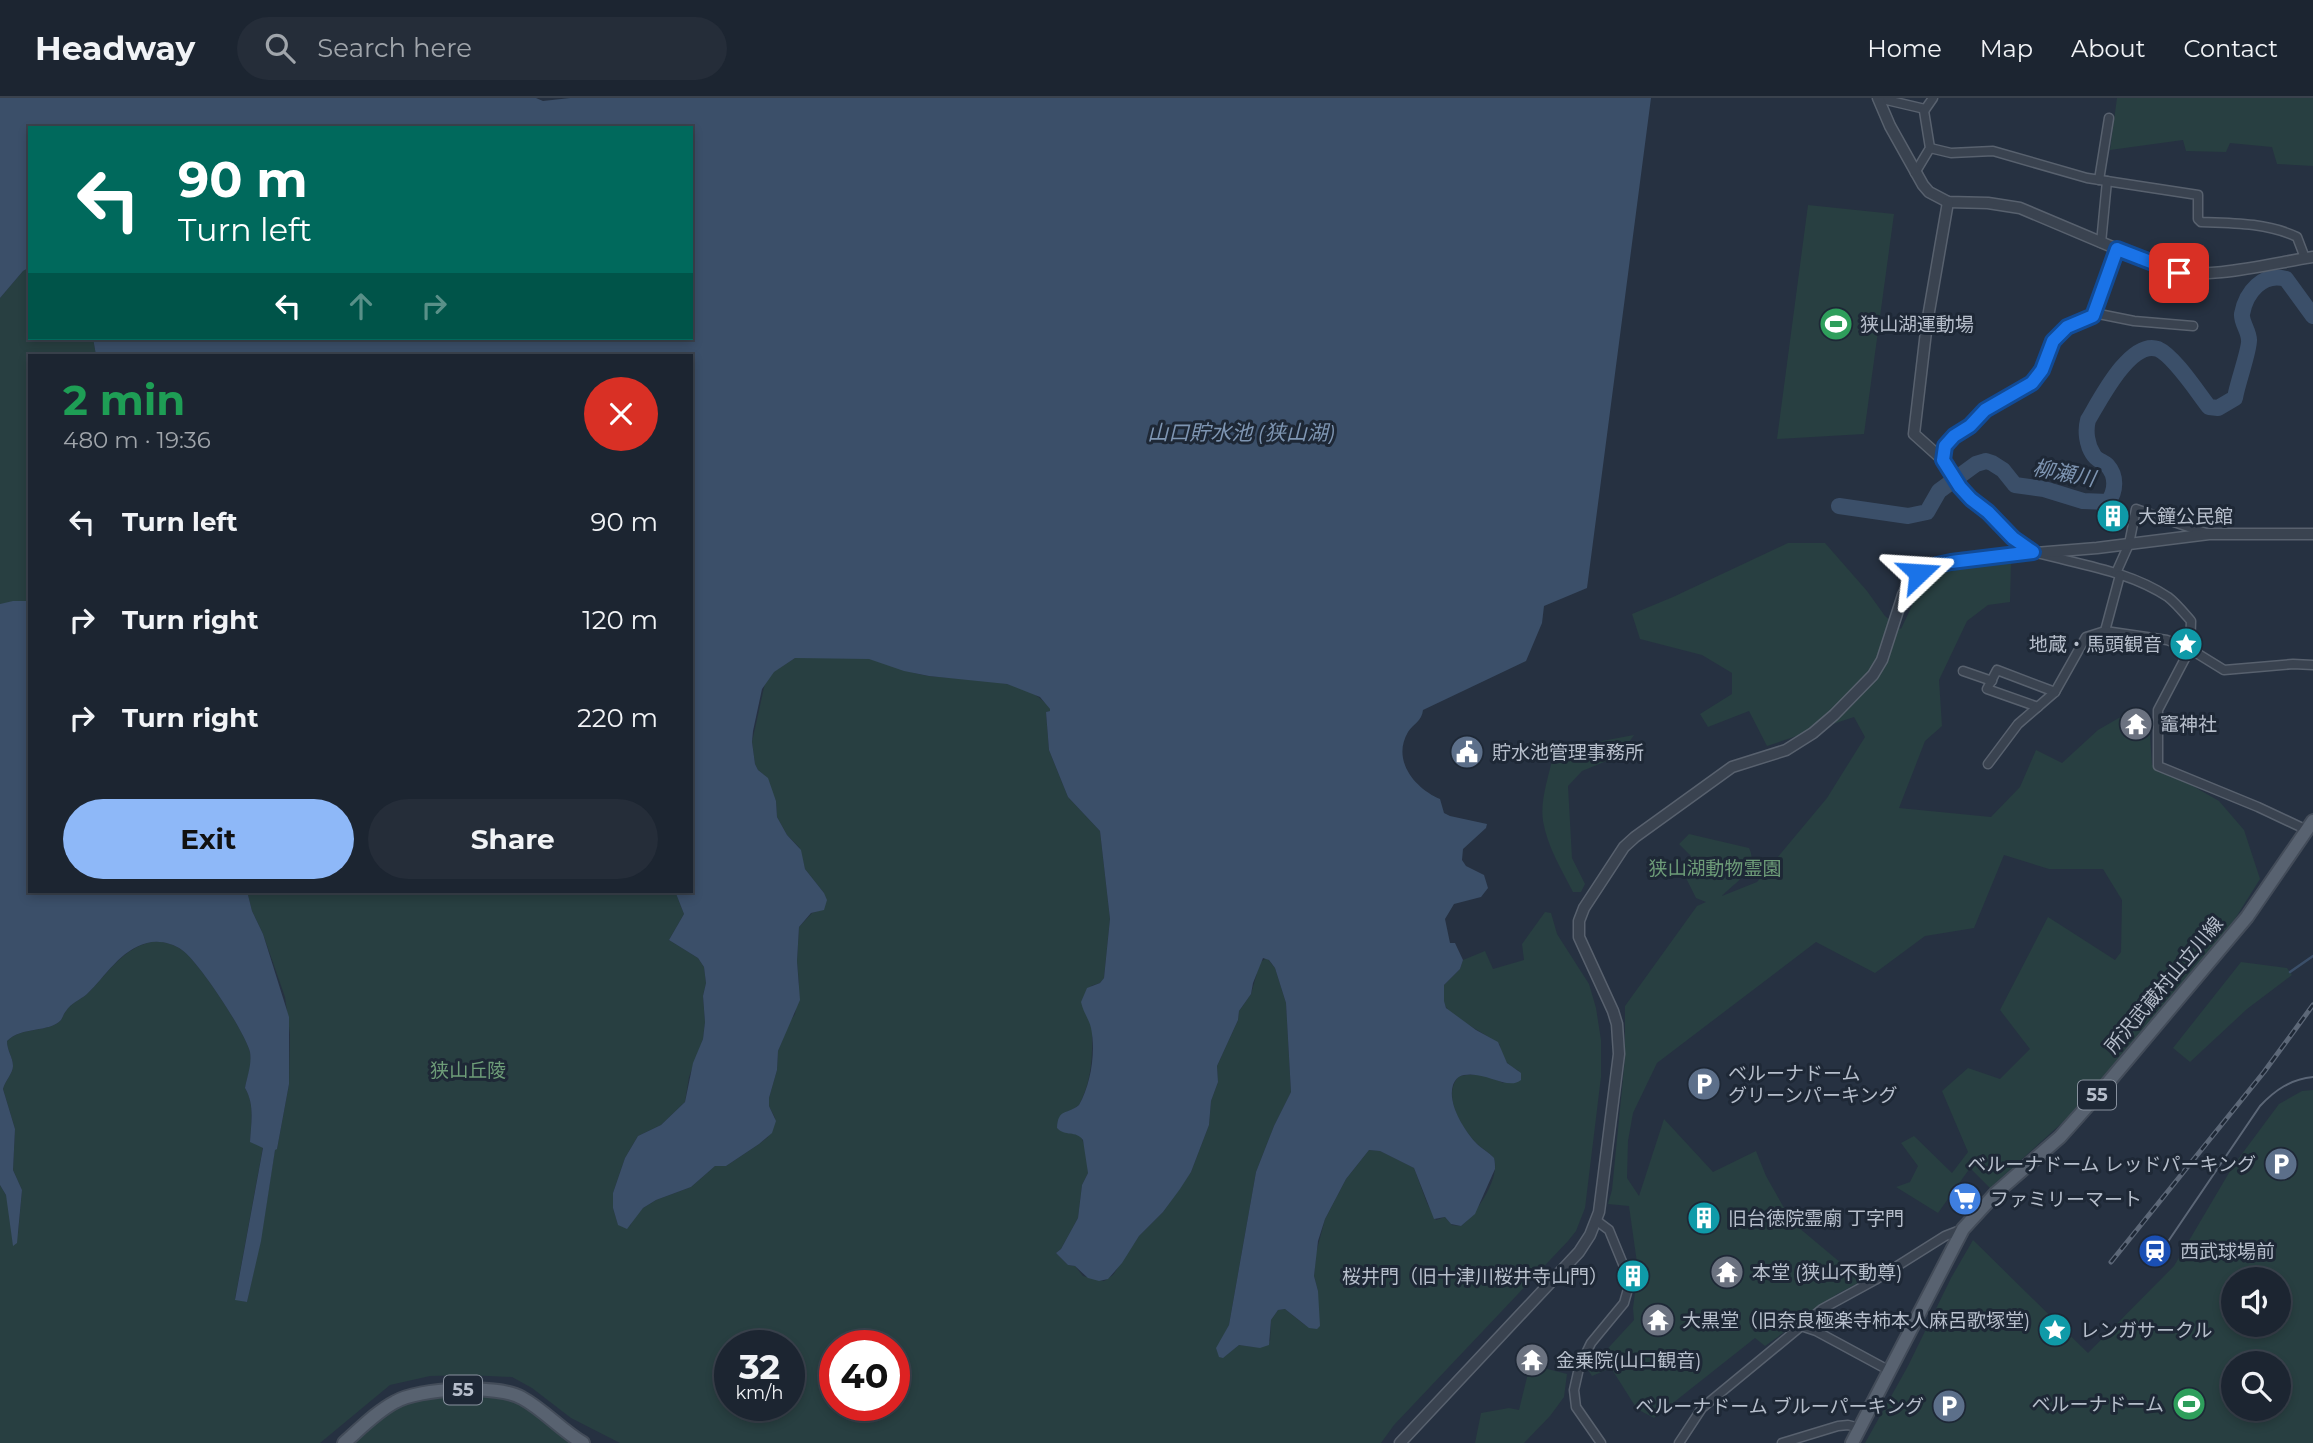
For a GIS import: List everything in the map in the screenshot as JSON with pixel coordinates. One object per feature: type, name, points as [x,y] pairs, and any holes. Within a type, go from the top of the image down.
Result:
[{"type":"main road","name":"所沢武蔵村山立川線","points":[[1852,1443],[1962,1229],[1996,1193],[2060,1137],[2101,1091],[2247,917],[2310,826]]},
{"type":"main road","name":"55","points":[[344,1443],[388,1406],[402,1398],[437,1391],[464,1390],[517,1395],[583,1443]]},
{"type":"street","points":[[1878,98],[1925,109]]},
{"type":"street","points":[[1878,98],[1915,173],[1929,192],[1948,202],[1988,203],[2020,208],[2167,270],[2186,275],[2309,258],[2297,237],[2288,233],[2247,224],[2201,222],[2198,219],[2198,195],[2103,181],[1993,151],[1951,153],[1930,148]]},
{"type":"street","points":[[1915,173],[1930,148],[1925,109],[1933,98]]},
{"type":"street","points":[[2101,243],[2109,118]]},
{"type":"street","points":[[1948,202],[1927,323],[1914,434],[1943,460],[1971,499],[2013,538],[2033,552],[2118,574],[2169,597],[2191,621],[2190,649],[2158,710],[2158,766],[2310,826]]},
{"type":"street","points":[[2093,316],[2117,249]]},
{"type":"street","points":[[1943,460],[1945,446],[1954,436],[1970,426],[1985,410],[2032,383],[2042,370],[2053,341],[2067,327],[2099,314],[2134,321],[2193,326]]},
{"type":"street","points":[[2105,631],[2136,509],[2209,534]]},
{"type":"street","points":[[1400,1443],[1579,1252],[1597,1221],[1615,1094],[1619,1039],[1613,1012],[1579,937],[1579,921],[1624,848],[1659,817],[1732,767],[1786,750],[1813,733],[1834,715],[1878,668],[1903,595],[1909,583],[1919,573],[1951,562],[2209,534],[2313,534]]},
{"type":"street","points":[[1988,764],[2018,724],[2055,692],[2086,637],[2105,631],[2167,640],[2190,649],[2224,670],[2293,664],[2313,665]]},
{"type":"street","points":[[2038,706],[1987,689],[1997,670],[2055,692]]},
{"type":"street","points":[[1963,671],[1992,681]]},
{"type":"street","points":[[1597,1221],[1609,1230],[1625,1269],[1628,1289],[1624,1303],[1591,1343],[1579,1368],[1574,1390],[1576,1407],[1601,1443]]},
{"type":"street","points":[[1679,1443],[1702,1408],[1822,1309],[1875,1280],[1945,1236],[1962,1229]]},
{"type":"street","points":[[1801,1326],[1816,1331],[1890,1371]]},
{"type":"street","points":[[1782,1443],[1838,1426],[1860,1428]]},
{"type":"green space","points":[[2117,98],[2313,98],[2313,166],[2277,164],[2272,147],[2230,143],[2226,152],[2186,151],[2183,140],[2110,150]]},
{"type":"green space","name":"狭山湖運動場","points":[[1808,205],[1894,214],[1864,434],[1777,439]]},
{"type":"green space","points":[[28,268],[28,340],[93,340],[96,354],[28,354],[28,601],[0,604],[0,298]]},
{"type":"green space","name":"狭山湖動物霊園","points":[[1788,543],[1825,543],[1885,616],[1901,629],[1926,576],[1971,565],[2011,561],[2010,602],[1988,605],[1967,621],[1939,680],[1942,726],[1925,741],[1899,808],[1991,817],[2020,787],[2036,750],[2062,763],[2098,730],[2138,707],[2149,721],[2152,765],[2219,801],[2244,830],[2260,879],[2223,938],[2074,1112],[1990,1188],[1970,1168],[1938,1213],[1896,1187],[1910,1182],[1918,1166],[1901,1143],[1914,1136],[1952,1173],[1968,1152],[1942,1091],[1968,1068],[2000,1079],[2030,1049],[2000,1010],[2048,917],[2115,960],[2121,952],[2122,900],[2103,869],[2049,869],[2004,855],[1974,928],[1925,936],[1875,973],[1816,942],[1657,1063],[1633,1113],[1628,1141],[1627,1178],[1639,1196],[1664,1119],[1713,1172],[1756,1151],[1766,1176],[1792,1222],[1841,1263],[1858,1268],[1864,1280],[1837,1294],[1765,1346],[1755,1338],[1654,1418],[1637,1409],[1611,1368],[1592,1376],[1588,1370],[1634,1320],[1638,1270],[1629,1206],[1608,1204],[1612,1190],[1625,1058],[1625,1006],[1697,906],[1706,902],[1696,898],[1680,866],[1691,856],[1679,844],[1689,834],[1749,848],[1751,863],[1748,869],[1722,896],[1757,882],[1827,798],[1865,737],[1854,717],[1767,746],[1749,711],[1708,727],[1700,714],[1732,694],[1732,673],[1702,655],[1640,639],[1632,614]]},
{"type":"green space","name":"狭山丘陵","points":[[795,658],[862,658],[928,676],[976,679],[1011,685],[1040,698],[1050,709],[1046,712],[1049,750],[1068,797],[1100,831],[1110,919],[1104,978],[1100,983],[1091,986],[1092,1047],[1089,1076],[1079,1105],[1059,1118],[1057,1128],[1081,1136],[1087,1153],[1088,1173],[1082,1185],[1078,1218],[1061,1249],[1056,1253],[1068,1265],[1075,1266],[1083,1276],[1104,1281],[1113,1275],[1139,1236],[1163,1212],[1191,1172],[1209,1125],[1211,1101],[1218,1082],[1217,1066],[1238,1020],[1239,1011],[1251,994],[1260,962],[1267,958],[1275,968],[1286,1003],[1291,1092],[1256,1172],[1229,1325],[1224,1335],[1225,1356],[1239,1345],[1255,1347],[1270,1341],[1271,1320],[1278,1310],[1285,1309],[1305,1325],[1318,1291],[1314,1276],[1316,1253],[1325,1219],[1346,1179],[1369,1150],[1380,1151],[1414,1168],[1436,1220],[1445,1217],[1452,1225],[1461,1226],[1485,1196],[1495,1167],[1493,1157],[1477,1144],[1460,1121],[1453,1102],[1454,1084],[1459,1076],[1471,1075],[1487,1076],[1503,1083],[1519,1071],[1506,1061],[1500,1045],[1450,1012],[1444,1002],[1444,985],[1460,969],[1463,960],[1485,951],[1493,969],[1524,960],[1522,944],[1545,912],[1551,913],[1557,934],[1589,984],[1601,1040],[1601,1077],[1585,1208],[1576,1231],[1394,1425],[1381,1443],[620,1443],[571,1418],[532,1388],[512,1377],[467,1375],[430,1376],[390,1385],[320,1443],[0,1443],[0,1185],[6,1195],[18,1234],[22,1190],[13,1170],[15,1129],[3,1089],[13,1066],[7,1041],[20,1033],[56,1024],[70,1006],[87,994],[121,958],[147,943],[156,941],[170,944],[190,957],[231,1014],[250,1052],[245,1088],[251,1107],[250,1141],[263,1147],[235,1299],[247,1302],[289,1084],[290,1034],[285,997],[248,893],[676,893],[684,914],[669,940],[698,958],[704,967],[706,983],[703,996],[703,1039],[689,1077],[685,1102],[661,1125],[638,1136],[625,1158],[613,1193],[613,1208],[618,1224],[630,1226],[643,1208],[656,1200],[691,1187],[715,1166],[726,1166],[768,1137],[775,1118],[769,1106],[769,1098],[777,1070],[778,1051],[795,1014],[799,983],[799,927],[812,913],[824,909],[824,893],[805,869],[799,847],[787,835],[777,817],[776,801],[755,764],[752,742],[765,683],[773,672]]},
{"type":"green space","points":[[1634,735],[1619,756],[1582,771],[1568,786],[1572,858],[1585,884],[1581,892],[1573,892],[1551,849],[1543,821],[1543,798],[1552,760],[1557,764],[1602,741]]},
{"type":"green space","points":[[2241,962],[2287,968],[2292,975],[2247,1009],[2190,1062],[2173,1048]]},
{"type":"green space","points":[[2313,1090],[2313,1443],[1865,1443],[1973,1240],[2088,1353],[2174,1266],[2233,1166],[2279,1104],[2302,1091]]},
{"type":"green space","points":[[1532,1365],[1567,1374],[1564,1397],[1524,1443],[1475,1443],[1481,1413],[1509,1408],[1519,1410]]},
{"type":"green space","points":[[512,1393],[583,1443],[344,1443],[402,1398]]},
{"type":"water","name":"山口貯水池 (狭山湖)","points":[[0,98],[536,98],[543,101],[570,98],[1651,98],[1587,588],[1544,606],[1542,623],[1526,661],[1423,710],[1421,717],[1408,732],[1402,753],[1409,773],[1422,788],[1440,799],[1444,813],[1487,824],[1463,849],[1462,860],[1466,866],[1484,875],[1488,888],[1481,897],[1454,904],[1445,919],[1450,943],[1455,943],[1463,960],[1460,969],[1444,985],[1444,1001],[1446,1008],[1498,1042],[1507,1063],[1521,1073],[1521,1080],[1510,1083],[1464,1075],[1453,1085],[1455,1109],[1463,1125],[1477,1144],[1495,1161],[1495,1169],[1475,1214],[1461,1226],[1451,1224],[1445,1217],[1434,1219],[1414,1168],[1380,1151],[1369,1150],[1346,1179],[1325,1219],[1318,1241],[1314,1276],[1318,1291],[1320,1326],[1317,1329],[1309,1328],[1285,1309],[1278,1310],[1271,1320],[1269,1345],[1260,1348],[1239,1345],[1223,1358],[1219,1357],[1216,1348],[1229,1325],[1256,1172],[1291,1092],[1286,1003],[1275,968],[1269,960],[1263,958],[1251,994],[1239,1011],[1238,1020],[1217,1066],[1218,1082],[1211,1101],[1209,1125],[1191,1172],[1163,1212],[1139,1236],[1108,1279],[1099,1281],[1088,1278],[1075,1266],[1068,1265],[1056,1253],[1061,1249],[1078,1218],[1082,1185],[1088,1173],[1083,1140],[1057,1128],[1059,1117],[1079,1105],[1089,1078],[1093,1057],[1092,1037],[1081,1002],[1087,988],[1100,983],[1104,978],[1110,919],[1100,831],[1068,797],[1049,750],[1046,712],[1050,709],[1040,697],[1007,684],[929,676],[869,659],[795,658],[774,672],[762,689],[752,742],[755,764],[768,778],[776,801],[777,817],[787,835],[801,850],[805,869],[827,900],[824,910],[811,913],[799,927],[797,961],[800,1000],[778,1051],[777,1070],[769,1098],[769,1106],[776,1121],[772,1133],[726,1166],[715,1166],[691,1187],[656,1200],[643,1208],[627,1229],[618,1225],[613,1208],[613,1193],[625,1158],[638,1136],[661,1125],[685,1102],[693,1063],[703,1039],[705,1022],[704,967],[698,958],[669,940],[684,914],[676,893],[693,893],[693,354],[96,354],[93,340],[693,340],[693,126],[28,126],[28,268],[0,298]]},
{"type":"water","points":[[28,601],[28,893],[248,893],[252,911],[263,934],[289,1017],[289,1084],[275,1150],[261,1241],[247,1302],[235,1300],[263,1148],[250,1142],[251,1108],[245,1088],[250,1052],[231,1014],[210,982],[182,950],[165,943],[137,946],[114,964],[87,994],[70,1006],[56,1024],[20,1033],[7,1041],[13,1066],[3,1089],[15,1129],[13,1170],[22,1190],[17,1243],[13,1246],[6,1195],[0,1185],[0,604]]},
{"type":"waterway","name":"柳瀬川","points":[[1839,506],[1908,516],[1927,512],[1939,491],[1976,464],[1986,461],[2003,470],[2015,485],[2044,489],[2083,501],[2108,502],[2113,493],[2114,479],[2107,465],[2096,458],[2091,450],[2087,438],[2087,424],[2126,362],[2147,348],[2158,349],[2178,367],[2209,407],[2218,408],[2235,398],[2249,345],[2242,314],[2247,298],[2257,286],[2270,278],[2286,279],[2313,316]]},
{"type":"waterway","points":[[2290,972],[2313,956]]},
{"type":"tram line","points":[[2165,1246],[2260,1106],[2284,1086],[2313,1077]]},
{"type":"railway","points":[[2111,1262],[2264,1072],[2313,1005]]},
{"type":"place","name":"狭山湖運動場","points":[[1836,324]]},
{"type":"place","name":"大鐘公民館","points":[[2113,516]]},
{"type":"place","name":"地蔵・馬頭観音","points":[[2186,644]]},
{"type":"place","name":"竈神社","points":[[2136,724]]},
{"type":"place","name":"貯水池管理事務所","points":[[1467,752]]},
{"type":"place","name":"ベルーナドーム グリーンパーキング","points":[[1704,1084]]},
{"type":"place","name":"ベルーナドーム レッドパーキング","points":[[2281,1164]]},
{"type":"place","name":"ファミリーマート","points":[[1965,1199]]},
{"type":"place","name":"旧台徳院霊廟 丁字門","points":[[1704,1218]]},
{"type":"place","name":"西武球場前","points":[[2155,1251]]},
{"type":"place","name":"本堂 (狭山不動尊)","points":[[1727,1272]]},
{"type":"place","name":"桜井門（旧十津川桜井寺山門）","points":[[1633,1276]]},
{"type":"place","name":"大黒堂（旧奈良極楽寺柿本人麻呂歌塚堂)","points":[[1658,1320]]},
{"type":"place","name":"レンガサークル","points":[[2055,1330]]},
{"type":"place","name":"金乗院(山口観音)","points":[[1532,1360]]},
{"type":"place","name":"ベルーナドーム","points":[[2189,1404]]},
{"type":"place","name":"ベルーナドーム ブルーパーキング","points":[[1949,1406]]},
{"type":"route","points":[[1919,573],[1951,562],[2033,552],[2013,538],[1960,487],[1943,460],[1945,446],[1985,410],[2032,383],[2042,370],[2053,341],[2067,327],[2093,316],[2117,249],[2179,273]]}]
